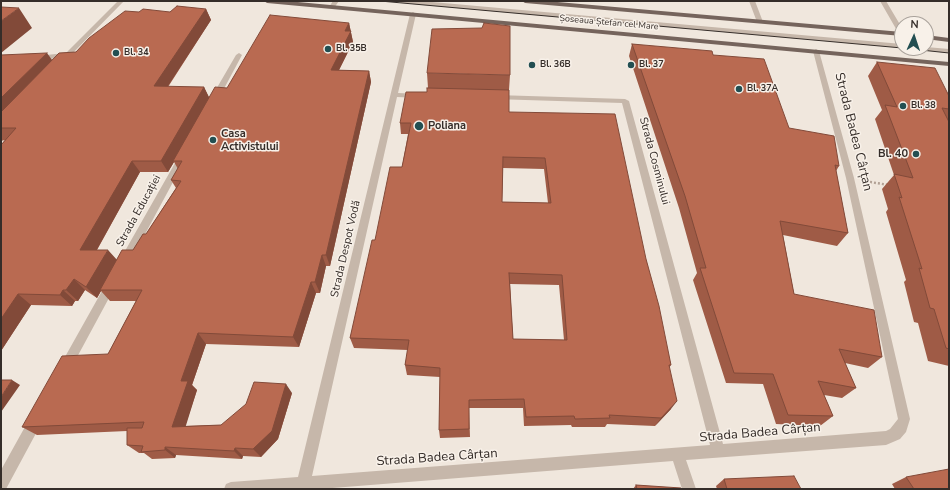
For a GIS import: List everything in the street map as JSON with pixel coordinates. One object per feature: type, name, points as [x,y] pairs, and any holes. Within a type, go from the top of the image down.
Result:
[{"type":"main road","name":"Șoseaua Ștefan cel Mare","points":[[268,1],[334,4],[413,14],[949,64]]},
{"type":"main road","name":"Șoseaua Ștefan cel Mare","points":[[525,1],[894,33]]},
{"type":"main road","points":[[934,38],[949,40]]},
{"type":"street","points":[[58,66],[121,1]]},
{"type":"street","name":"Șoseaua Ștefan cel Mare","points":[[401,1],[894,45]]},
{"type":"street","points":[[752,1],[760,22]]},
{"type":"street","points":[[882,1],[894,21]]},
{"type":"street","name":"Strada Despot Vodă","points":[[302,486],[413,14]]},
{"type":"street","points":[[934,49],[949,51]]},
{"type":"street","name":"Strada Badea Cârțan","points":[[231,489],[302,486],[886,438],[894,434],[901,427],[904,419],[850,178],[816,52]]},
{"type":"street","points":[[208,110],[239,54]]},
{"type":"street","points":[[32,59],[68,55]]},
{"type":"street","points":[[394,95],[433,96]]},
{"type":"street","name":"Strada Cosminului","points":[[488,97],[625,101],[718,451]]},
{"type":"street","name":"Strada Educației","points":[[59,380],[189,144]]},
{"type":"street","points":[[1,484],[43,408]]},
{"type":"street","points":[[678,455],[689,489]]},
{"type":"path","points":[[850,178],[896,186]]},
{"type":"building","points":[[177,6],[206,9],[154,86],[204,87],[161,161],[132,161],[80,250],[108,250],[86,287],[74,279],[66,290],[63,290],[60,295],[18,294],[1,319],[1,145],[16,128],[1,128],[1,112],[59,53],[76,52],[89,38],[125,11],[139,12],[143,9],[170,12]]},
{"type":"building","points":[[1,7],[19,8],[1,21]]},
{"type":"building","points":[[270,15],[349,23],[345,31],[351,31],[331,70],[369,71],[326,255],[322,255],[315,282],[311,282],[293,337],[198,333],[181,381],[188,381],[172,427],[221,425],[246,404],[254,382],[286,384],[272,431],[253,449],[235,448],[234,451],[165,447],[165,450],[141,452],[143,446],[127,445],[127,428],[142,428],[144,422],[22,427],[62,356],[108,354],[142,290],[100,290],[122,250],[133,250],[143,234],[146,234],[181,181],[171,180],[182,161],[173,161],[215,87],[227,88]]},
{"type":"building","points":[[484,23],[510,26],[510,75],[427,73],[432,29],[482,28]]},
{"type":"building","points":[[632,44],[712,51],[713,55],[764,59],[789,128],[834,136],[839,166],[835,165],[848,233],[780,221],[794,294],[874,310],[882,357],[839,349],[856,388],[818,381],[833,416],[788,415],[773,374],[734,373],[700,268],[706,268],[685,196]]},
{"type":"building","points":[[47,53],[1,98],[1,55]]},
{"type":"building","points":[[877,62],[935,68],[949,96],[949,109],[942,108],[949,122],[949,349],[946,348],[934,309],[930,308],[919,268],[922,269],[899,197],[902,198],[894,174],[913,178],[885,105],[897,107]]},
{"type":"building","points":[[427,88],[509,90],[509,112],[615,114],[646,259],[659,306],[677,401],[661,418],[609,415],[610,418],[575,419],[574,416],[526,417],[524,399],[469,400],[469,429],[439,430],[440,368],[405,365],[409,340],[350,338],[372,240],[375,240],[390,167],[402,167],[411,123],[400,123],[406,92],[427,92]],"holes":[[[503,157],[545,158],[551,203],[502,202]],[[509,273],[562,275],[567,340],[513,339]]]},
{"type":"building","points":[[1,380],[12,380],[1,397]]},
{"type":"building","points":[[949,469],[949,489],[914,489],[906,477]]},
{"type":"building","points":[[794,476],[801,489],[727,489],[724,479]]},
{"type":"building","points":[[636,485],[681,488],[682,489],[637,489]]},
{"type":"tram line","points":[[380,1],[949,53]]},
{"type":"place","name":"Bl. 35B","points":[[328,49]]},
{"type":"place","name":"Bl. 34","points":[[116,53]]},
{"type":"place","name":"Bl. 36B","points":[[532,65]]},
{"type":"place","name":"Bl. 37","points":[[631,65]]},
{"type":"place","name":"Bl. 37A","points":[[739,89]]},
{"type":"place","name":"Bl. 38","points":[[903,106]]},
{"type":"place","name":"Poliana","points":[[419,126]]},
{"type":"place","name":"Casa Activistului","points":[[213,140]]},
{"type":"place","name":"Bl. 40","points":[[916,154]]}]
